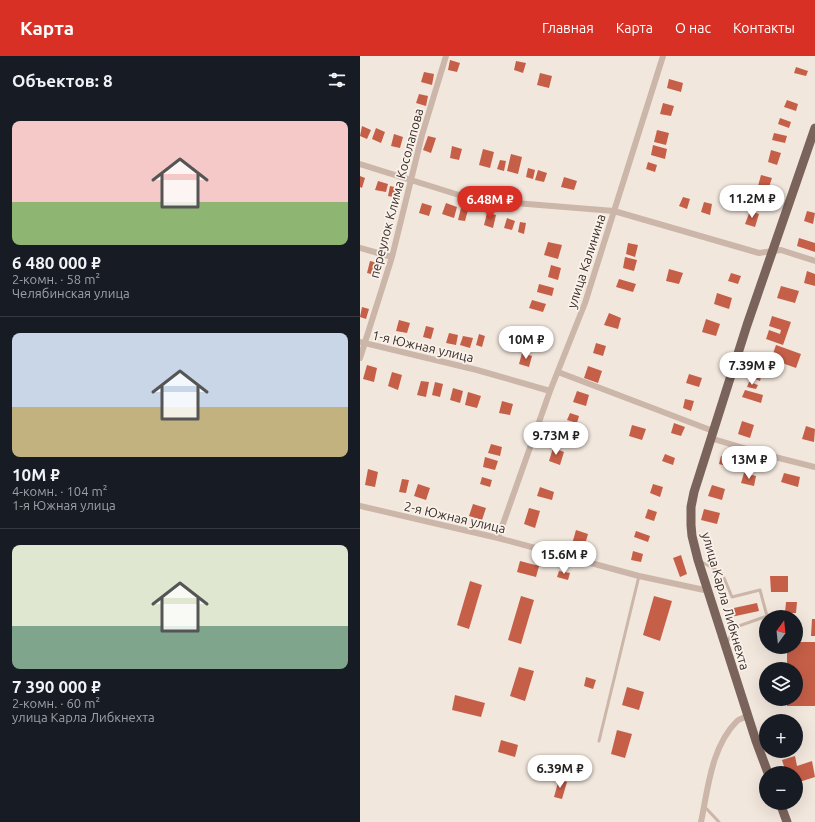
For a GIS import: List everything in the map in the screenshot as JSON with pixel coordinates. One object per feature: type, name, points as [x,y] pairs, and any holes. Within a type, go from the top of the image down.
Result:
[{"type":"main road","name":"улица Карла Либкнехта","points":[[766,766],[698,560],[692,536],[691,508],[694,492],[711,435],[771,252],[815,128]]},
{"type":"main road","points":[[783,810],[787,822]]},
{"type":"street","name":"переулок Клима Косолапова","points":[[360,358],[362,343],[392,258],[410,179],[446,56]]},
{"type":"street","name":"улица Калинина","points":[[498,538],[550,391],[585,304],[663,56]]},
{"type":"street","points":[[360,164],[459,195],[515,203],[614,211],[758,252],[781,250],[815,262]]},
{"type":"street","points":[[360,248],[392,258]]},
{"type":"street","name":"1-я Южная улица","points":[[362,343],[477,370],[550,391]]},
{"type":"street","points":[[558,372],[711,435],[767,456],[815,466]]},
{"type":"street","name":"2-я Южная улица","points":[[360,506],[498,538],[639,576],[708,591]]},
{"type":"street","points":[[701,822],[711,770],[721,744],[737,720],[748,716]]},
{"type":"lane","points":[[698,560],[722,573],[732,596],[760,590],[767,616],[736,627],[725,645]]},
{"type":"lane","points":[[599,741],[639,576]]},
{"type":"lane","points":[[704,806],[719,822]]},
{"type":"building","points":[[450,60],[460,63],[457,72],[448,70]]},
{"type":"building","points":[[516,61],[526,63],[523,73],[514,70]]},
{"type":"building","points":[[796,67],[808,71],[806,76],[794,73]]},
{"type":"building","points":[[424,72],[434,74],[432,85],[421,82]]},
{"type":"building","points":[[540,73],[552,76],[549,88],[537,85]]},
{"type":"building","points":[[669,79],[683,83],[681,92],[667,88]]},
{"type":"building","points":[[419,94],[428,96],[426,106],[416,103]]},
{"type":"building","points":[[787,100],[798,104],[796,111],[784,107]]},
{"type":"building","points":[[663,103],[674,106],[671,116],[660,114]]},
{"type":"building","points":[[780,118],[791,122],[789,128],[778,124]]},
{"type":"building","points":[[362,126],[371,130],[367,139],[360,136]]},
{"type":"building","points":[[376,128],[385,132],[381,143],[372,139]]},
{"type":"building","points":[[657,130],[669,133],[666,145],[654,142]]},
{"type":"building","points":[[774,133],[787,136],[785,143],[772,140]]},
{"type":"building","points":[[394,134],[403,137],[400,148],[391,146]]},
{"type":"building","points":[[428,136],[436,138],[431,153],[423,150]]},
{"type":"building","points":[[653,145],[667,149],[665,159],[651,155]]},
{"type":"building","points":[[452,146],[462,149],[459,160],[450,158]]},
{"type":"building","points":[[483,149],[494,152],[490,168],[479,165]]},
{"type":"building","points":[[771,150],[781,153],[777,165],[768,162]]},
{"type":"building","points":[[511,154],[522,157],[518,174],[507,171]]},
{"type":"building","points":[[500,160],[506,161],[504,171],[497,169]]},
{"type":"building","points":[[648,162],[657,165],[655,172],[646,169]]},
{"type":"building","points":[[528,168],[535,170],[533,179],[526,177]]},
{"type":"building","points":[[538,170],[547,173],[544,182],[535,180]]},
{"type":"building","points":[[761,175],[772,178],[768,190],[758,186]]},
{"type":"building","points":[[360,176],[365,178],[362,188],[360,187]]},
{"type":"building","points":[[564,177],[577,181],[574,190],[561,187]]},
{"type":"building","points":[[378,181],[388,184],[386,192],[375,190]]},
{"type":"building","points":[[390,186],[399,188],[397,198],[388,196]]},
{"type":"building","points":[[683,197],[690,199],[687,209],[679,206]]},
{"type":"building","points":[[704,202],[712,204],[710,215],[701,212]]},
{"type":"building","points":[[422,203],[432,206],[429,216],[419,213]]},
{"type":"building","points":[[446,203],[457,207],[454,218],[442,214]]},
{"type":"building","points":[[461,208],[468,210],[465,221],[458,220]]},
{"type":"building","points":[[750,211],[759,214],[755,227],[745,224]]},
{"type":"building","points":[[807,211],[815,213],[813,224],[804,221]]},
{"type":"building","points":[[487,213],[496,215],[493,228],[484,225]]},
{"type":"building","points":[[507,218],[515,221],[512,230],[504,228]]},
{"type":"building","points":[[520,222],[526,223],[524,234],[518,232]]},
{"type":"building","points":[[799,238],[815,243],[815,252],[797,246]]},
{"type":"building","points":[[548,242],[562,245],[558,259],[544,255]]},
{"type":"building","points":[[628,243],[638,245],[635,257],[626,254]]},
{"type":"building","points":[[625,257],[637,260],[634,271],[623,268]]},
{"type":"building","points":[[370,261],[382,264],[379,276],[367,273]]},
{"type":"building","points":[[551,265],[561,268],[558,280],[548,277]]},
{"type":"building","points":[[669,269],[683,273],[679,284],[666,281]]},
{"type":"building","points":[[807,271],[815,274],[815,286],[804,283]]},
{"type":"building","points":[[731,273],[741,276],[738,284],[728,281]]},
{"type":"building","points":[[619,279],[636,284],[633,292],[616,287]]},
{"type":"building","points":[[539,284],[554,288],[552,296],[537,292]]},
{"type":"building","points":[[781,286],[799,291],[795,303],[777,298]]},
{"type":"building","points":[[717,293],[732,298],[729,309],[714,304]]},
{"type":"building","points":[[532,300],[546,304],[543,312],[529,308]]},
{"type":"building","points":[[362,307],[369,309],[366,319],[360,317]]},
{"type":"building","points":[[609,313],[621,318],[618,329],[604,325]]},
{"type":"building","points":[[772,316],[791,322],[783,345],[766,339],[769,330],[780,334],[781,330],[769,326]]},
{"type":"building","points":[[706,319],[720,324],[716,336],[702,332]]},
{"type":"building","points":[[399,320],[410,323],[407,333],[396,331]]},
{"type":"building","points":[[426,326],[434,328],[431,339],[423,337]]},
{"type":"building","points":[[449,333],[458,335],[456,345],[446,343]]},
{"type":"building","points":[[479,334],[485,336],[482,347],[476,345]]},
{"type":"building","points":[[525,335],[538,339],[535,347],[523,343]]},
{"type":"building","points":[[463,336],[473,338],[470,348],[460,345]]},
{"type":"building","points":[[596,343],[606,346],[603,356],[593,353]]},
{"type":"building","points":[[776,345],[801,354],[796,368],[771,359]]},
{"type":"building","points":[[522,353],[532,356],[529,367],[519,364]]},
{"type":"building","points":[[367,365],[377,368],[374,382],[363,379]]},
{"type":"building","points":[[588,366],[602,371],[598,383],[584,378]]},
{"type":"building","points":[[752,370],[762,373],[760,381],[750,377]]},
{"type":"building","points":[[392,372],[402,375],[398,390],[388,386]]},
{"type":"building","points":[[689,374],[702,378],[699,387],[686,383]]},
{"type":"building","points":[[421,381],[429,382],[426,397],[417,395]]},
{"type":"building","points":[[435,382],[443,384],[440,397],[432,395]]},
{"type":"building","points":[[749,382],[758,385],[756,389],[747,387]]},
{"type":"building","points":[[453,388],[463,391],[460,403],[450,400]]},
{"type":"building","points":[[745,390],[763,395],[761,403],[742,397]]},
{"type":"building","points":[[577,391],[589,395],[586,406],[573,402]]},
{"type":"building","points":[[468,392],[481,396],[477,408],[465,405]]},
{"type":"building","points":[[685,399],[694,401],[691,411],[683,408]]},
{"type":"building","points":[[502,401],[513,404],[510,415],[499,413]]},
{"type":"building","points":[[570,413],[579,416],[577,423],[567,420]]},
{"type":"building","points":[[742,421],[754,425],[750,438],[738,434]]},
{"type":"building","points":[[566,422],[575,426],[571,437],[562,434]]},
{"type":"building","points":[[674,423],[685,427],[681,436],[671,433]]},
{"type":"building","points":[[632,425],[646,429],[642,440],[629,436]]},
{"type":"building","points":[[806,426],[815,429],[814,442],[802,439]]},
{"type":"building","points":[[491,444],[502,447],[500,456],[488,453]]},
{"type":"building","points":[[553,448],[564,452],[560,465],[549,461]]},
{"type":"building","points":[[665,454],[675,458],[673,465],[662,461]]},
{"type":"building","points":[[721,456],[736,460],[734,468],[719,464]]},
{"type":"building","points":[[485,457],[498,461],[495,470],[483,467]]},
{"type":"building","points":[[368,469],[378,472],[375,487],[365,485]]},
{"type":"building","points":[[744,473],[756,476],[754,486],[741,483]]},
{"type":"building","points":[[784,473],[800,477],[798,487],[781,482]]},
{"type":"building","points":[[482,477],[492,480],[490,487],[480,484]]},
{"type":"building","points":[[402,479],[409,480],[406,493],[399,492]]},
{"type":"building","points":[[418,484],[430,488],[426,500],[414,496]]},
{"type":"building","points":[[653,484],[663,487],[660,497],[650,493]]},
{"type":"building","points":[[712,485],[725,489],[722,500],[708,496]]},
{"type":"building","points":[[540,487],[554,492],[552,500],[537,496]]},
{"type":"building","points":[[473,504],[486,508],[482,520],[469,516]]},
{"type":"building","points":[[529,508],[540,511],[535,528],[524,524]]},
{"type":"building","points":[[648,509],[657,512],[654,521],[645,518]]},
{"type":"building","points":[[704,509],[720,513],[717,524],[701,520]]},
{"type":"building","points":[[576,530],[588,534],[584,548],[572,544]]},
{"type":"building","points":[[636,531],[650,536],[648,542],[634,537]]},
{"type":"building","points":[[633,551],[643,554],[641,562],[631,560]]},
{"type":"building","points":[[681,555],[687,574],[680,577],[673,558]]},
{"type":"building","points":[[520,561],[539,566],[536,577],[517,572]]},
{"type":"building","points":[[559,571],[570,573],[568,580],[557,577]]},
{"type":"building","points":[[770,576],[788,576],[788,592],[771,592]]},
{"type":"building","points":[[470,581],[482,585],[469,629],[457,625]]},
{"type":"building","points":[[521,596],[534,600],[521,644],[508,640]]},
{"type":"building","points":[[654,596],[672,601],[660,641],[643,635]]},
{"type":"building","points":[[786,602],[797,602],[796,610],[785,610]]},
{"type":"building","points":[[757,603],[759,611],[731,617],[729,609]]},
{"type":"building","points":[[812,619],[815,619],[815,636],[811,636]]},
{"type":"building","points":[[803,642],[815,642],[815,706],[803,706],[803,662],[787,662],[787,654],[803,654]]},
{"type":"building","points":[[519,667],[534,671],[525,701],[510,696]]},
{"type":"building","points":[[586,677],[596,680],[593,689],[584,686]]},
{"type":"building","points":[[627,687],[644,692],[639,710],[622,705]]},
{"type":"building","points":[[455,695],[485,703],[481,717],[452,710]]},
{"type":"building","points":[[617,730],[632,734],[625,758],[611,754]]},
{"type":"building","points":[[501,740],[518,745],[515,757],[498,752]]},
{"type":"building","points":[[795,758],[797,766],[784,766],[782,760]]},
{"type":"building","points":[[812,761],[815,777],[803,781],[803,766],[797,766]]},
{"type":"building","points":[[559,779],[567,782],[562,799],[554,797]]}]
